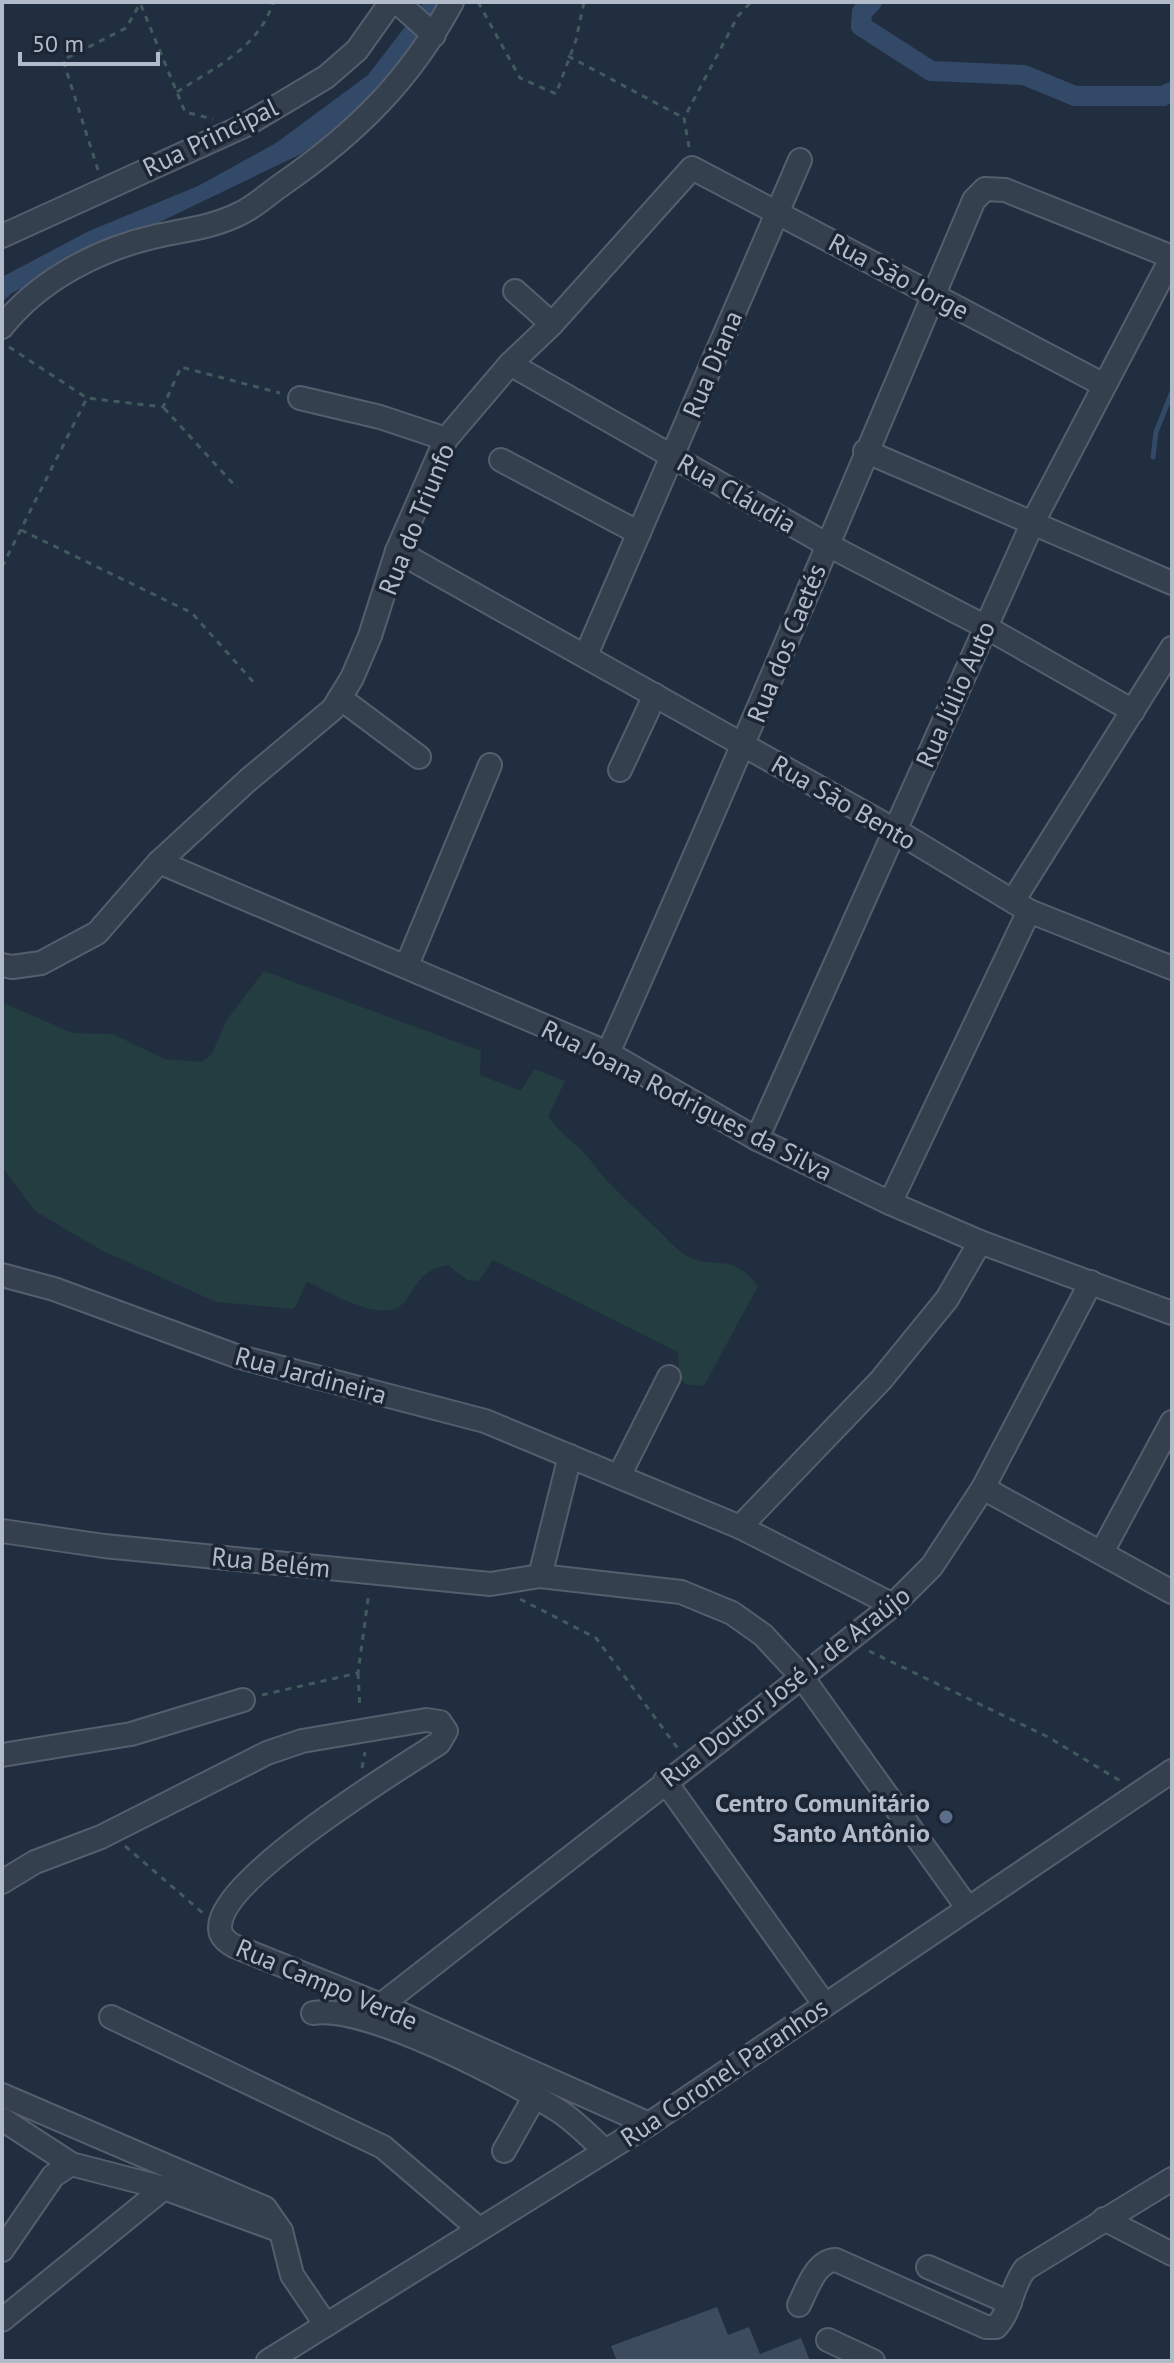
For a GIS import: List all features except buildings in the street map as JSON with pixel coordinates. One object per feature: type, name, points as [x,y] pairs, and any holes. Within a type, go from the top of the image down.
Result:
[{"type":"street","points":[[2,327],[11,316],[74,267],[106,250],[205,227],[240,214],[340,144],[373,111],[432,34],[452,2]]},
{"type":"street","points":[[399,6],[432,34]]},
{"type":"street","name":"Rua Principal","points":[[2,236],[104,187],[244,126],[326,77],[399,6]]},
{"type":"street","name":"Rua Diana","points":[[586,655],[800,160]]},
{"type":"street","name":"Rua São Jorge","points":[[692,168],[1104,385]]},
{"type":"street","name":"Rua do Triunfo","points":[[2,965],[12,967],[41,963],[97,933],[159,862],[247,781],[310,731],[340,698],[370,636],[397,551],[446,439],[510,364],[552,324],[692,168]]},
{"type":"street","name":"Rua dos Caetés","points":[[608,1053],[744,746],[865,451],[979,194],[985,189],[1005,190],[1172,257]]},
{"type":"street","name":"Rua Júlio Auto","points":[[757,1139],[984,626],[1033,522],[1172,257]]},
{"type":"street","points":[[515,291],[552,324]]},
{"type":"street","name":"Rua Cláudia","points":[[510,364],[826,544],[984,626],[1133,711]]},
{"type":"street","points":[[300,398],[380,417],[446,439]]},
{"type":"street","points":[[865,451],[1172,583]]},
{"type":"street","points":[[501,460],[639,533]]},
{"type":"street","name":"Rua São Bento","points":[[397,551],[895,830],[1021,906],[1172,968]]},
{"type":"street","points":[[890,1203],[1021,906],[1172,648]]},
{"type":"street","points":[[620,770],[655,695]]},
{"type":"street","points":[[340,698],[419,757]]},
{"type":"street","points":[[407,965],[490,765]]},
{"type":"street","name":"Rua Joana Rodrigues da Silva","points":[[159,862],[608,1053],[757,1139],[890,1203],[980,1242],[1172,1313]]},
{"type":"street","points":[[740,1527],[881,1380],[947,1299],[980,1242]]},
{"type":"street","name":"Rua Jardineira","points":[[2,1275],[66,1293],[236,1356],[485,1421],[740,1527],[893,1605]]},
{"type":"street","name":"Rua Doutor José J. de Araújo","points":[[381,2005],[893,1605],[932,1566],[983,1488],[1091,1282]]},
{"type":"street","points":[[619,1476],[669,1377]]},
{"type":"street","points":[[1102,1552],[1172,1422]]},
{"type":"street","points":[[540,1576],[570,1456]]},
{"type":"street","points":[[983,1488],[1172,1592]]},
{"type":"street","name":"Rua Belém","points":[[2,1531],[104,1546],[490,1584],[540,1576],[681,1592],[707,1601],[763,1635],[802,1677],[967,1907]]},
{"type":"street","points":[[2,1755],[131,1734],[243,1700]]},
{"type":"street","name":"Rua Campo Verde","points":[[111,1832],[223,1773],[302,1741],[426,1720],[440,1722],[446,1731],[444,1737],[272,1857],[227,1910],[220,1926],[225,1940],[381,2005],[649,2124]]},
{"type":"street","name":"Rua Coronel Paranhos","points":[[268,2361],[649,2124],[1172,1771]]},
{"type":"street","points":[[665,1781],[825,2005]]},
{"type":"street","points":[[2,1882],[35,1862],[111,1832]]},
{"type":"street","points":[[313,2013],[330,2010],[353,2014],[465,2061],[563,2113],[605,2151]]},
{"type":"street","points":[[111,2017],[383,2147],[479,2229]]},
{"type":"street","points":[[2,2095],[255,2202],[275,2217],[292,2275],[326,2325]]},
{"type":"street","points":[[504,2151],[535,2096]]},
{"type":"street","points":[[2,2119],[71,2164],[164,2188],[281,2231]]},
{"type":"street","points":[[2,2250],[53,2176],[71,2164]]},
{"type":"street","points":[[799,2305],[819,2267],[829,2260],[851,2265],[986,2327],[996,2327],[1025,2269],[1172,2179]]},
{"type":"street","points":[[2,2320],[164,2188]]},
{"type":"street","points":[[1104,2219],[1172,2254]]},
{"type":"street","points":[[928,2267],[1010,2303]]},
{"type":"street","points":[[828,2340],[873,2361]]},
{"type":"path","points":[[140,2],[185,112],[244,126]]},
{"type":"path","points":[[104,187],[63,60],[126,28],[140,2]]},
{"type":"path","points":[[177,92],[249,43],[267,22],[273,2]]},
{"type":"path","points":[[478,2],[520,78],[556,94],[584,2]]},
{"type":"path","points":[[692,168],[684,118],[738,16],[751,2]]},
{"type":"path","points":[[568,56],[684,118]]},
{"type":"path","points":[[2,343],[87,398],[163,407],[237,488]]},
{"type":"path","points":[[163,407],[181,367],[300,398]]},
{"type":"path","points":[[2,567],[87,398]]},
{"type":"path","points":[[21,530],[192,613],[255,684]]},
{"type":"path","points":[[360,1710],[358,1673],[371,1572]]},
{"type":"path","points":[[490,1584],[596,1638],[689,1762]]},
{"type":"path","points":[[845,1640],[1048,1737],[1138,1794]]},
{"type":"path","points":[[243,1700],[358,1673]]},
{"type":"path","points":[[111,1832],[175,1893],[220,1926]]},
{"type":"green space","points":[[264,971],[481,1051],[480,1075],[521,1091],[534,1069],[565,1081],[548,1116],[558,1129],[678,1250],[696,1260],[739,1268],[758,1286],[704,1386],[685,1384],[679,1376],[678,1352],[493,1260],[479,1281],[467,1280],[448,1265],[433,1269],[397,1308],[386,1310],[358,1305],[307,1282],[294,1309],[216,1302],[101,1250],[35,1211],[2,1167],[2,1002],[72,1033],[113,1034],[164,1059],[202,1062],[212,1054],[226,1021]]},
{"type":"water","points":[[424,2],[447,2],[396,74],[350,120],[301,154],[12,293],[2,302],[2,277],[89,231],[198,186],[276,143],[368,75]]},
{"type":"waterway","points":[[872,2],[862,12],[861,26],[931,71],[1024,75],[1075,96],[1163,96],[1172,92]]},
{"type":"waterway","points":[[1153,457],[1156,432],[1172,392]]},
{"type":"place","name":"Centro Comunitário Santo Antônio","points":[[946,1817]]}]
